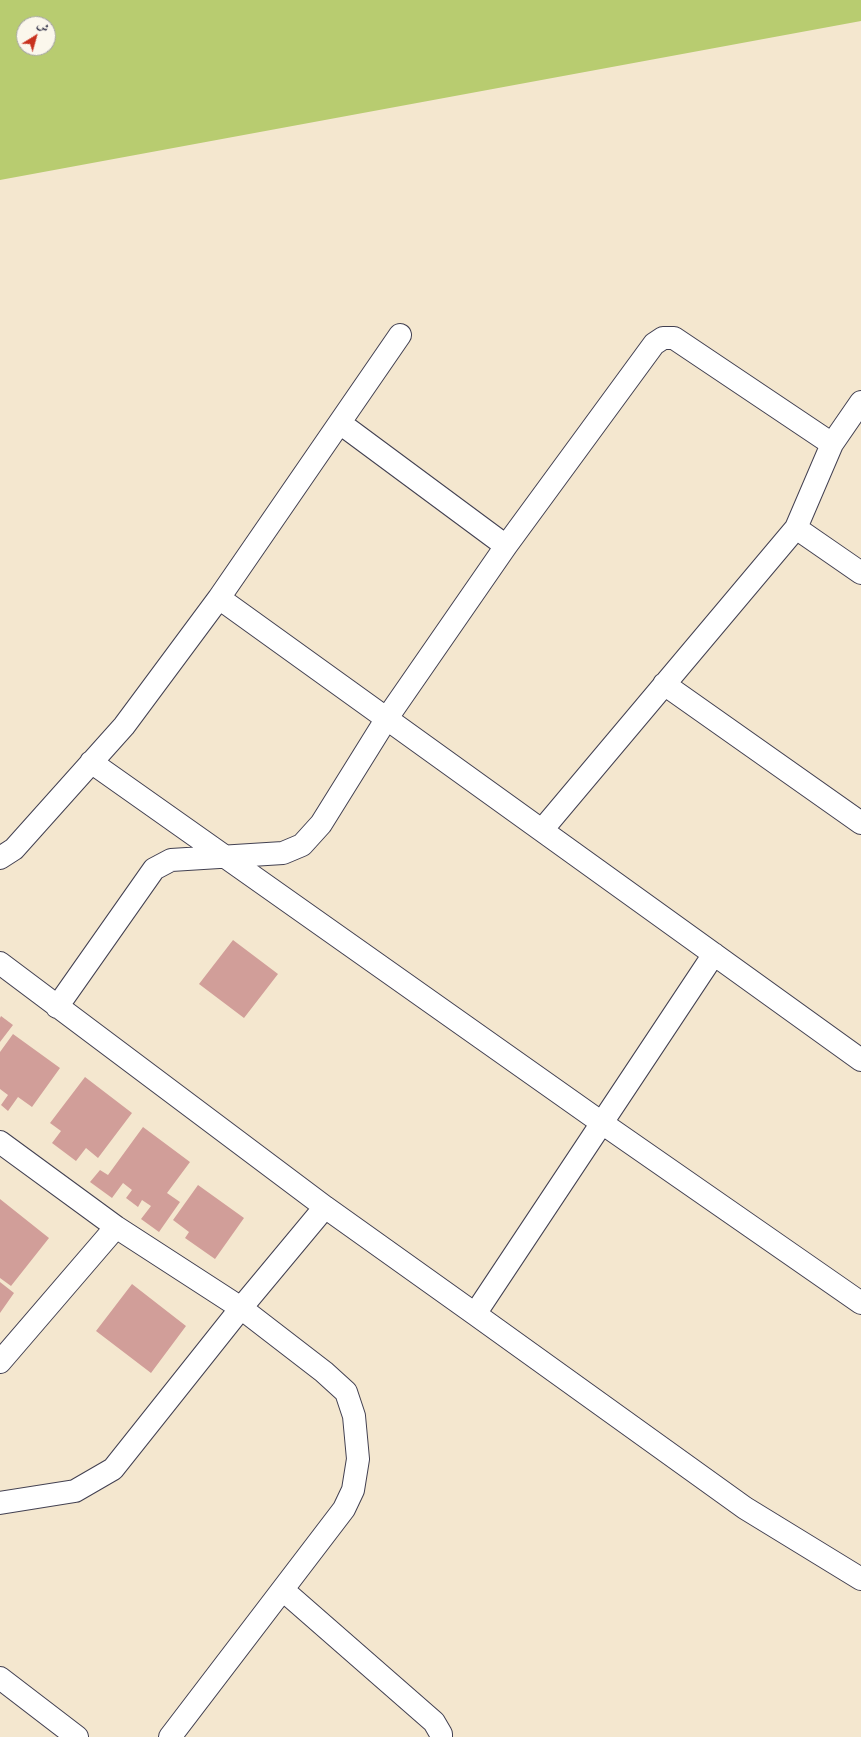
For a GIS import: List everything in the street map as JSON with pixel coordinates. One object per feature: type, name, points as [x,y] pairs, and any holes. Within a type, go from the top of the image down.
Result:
[{"type":"street","points":[[0,858],[14,849],[124,726],[219,598],[400,335]]},
{"type":"street","points":[[57,1007],[154,869],[171,860],[283,853],[302,845],[321,824],[387,718],[506,546],[654,344],[663,338],[674,338],[832,444]]},
{"type":"street","points":[[542,830],[796,528],[832,444],[861,402]]},
{"type":"street","points":[[340,423],[506,546]]},
{"type":"street","points":[[796,528],[861,573]]},
{"type":"street","points":[[219,598],[861,1060]]},
{"type":"street","points":[[664,684],[861,823]]},
{"type":"street","points":[[91,762],[602,1123],[861,1303]]},
{"type":"street","points":[[475,1314],[714,954]]},
{"type":"street","points":[[0,963],[325,1207],[745,1508],[861,1579]]},
{"type":"street","points":[[0,1142],[116,1227],[241,1308],[324,1372],[346,1392],[354,1416],[358,1459],[353,1490],[344,1509],[170,1737]]},
{"type":"street","points":[[0,1503],[75,1491],[113,1469],[241,1308],[325,1207]]},
{"type":"street","points":[[0,1362],[116,1227]]},
{"type":"street","points":[[283,1590],[434,1722],[442,1734],[441,1737]]},
{"type":"street","points":[[0,1678],[77,1737]]},
{"type":"green space","points":[[0,0],[861,0],[861,21],[0,180]]},
{"type":"building","points":[[233,940],[278,974],[244,1018],[199,984]]},
{"type":"building","points":[[1,1016],[13,1025],[0,1042],[0,1018]]},
{"type":"building","points":[[13,1034],[60,1068],[32,1107],[18,1097],[8,1111],[1,1105],[8,1095],[0,1089],[0,1052]]},
{"type":"building","points":[[85,1077],[132,1113],[98,1158],[86,1148],[76,1161],[52,1143],[61,1131],[50,1123]]},
{"type":"building","points":[[143,1127],[190,1162],[167,1193],[180,1202],[159,1232],[141,1219],[151,1206],[142,1200],[138,1207],[126,1198],[132,1190],[123,1183],[112,1198],[90,1182],[100,1170],[108,1175]]},
{"type":"building","points":[[198,1185],[244,1218],[215,1259],[185,1238],[189,1232],[173,1220]]},
{"type":"building","points":[[0,1199],[49,1238],[11,1286],[0,1278]]},
{"type":"building","points":[[0,1282],[14,1293],[0,1313]]},
{"type":"building","points":[[132,1284],[186,1326],[151,1373],[96,1331]]}]
